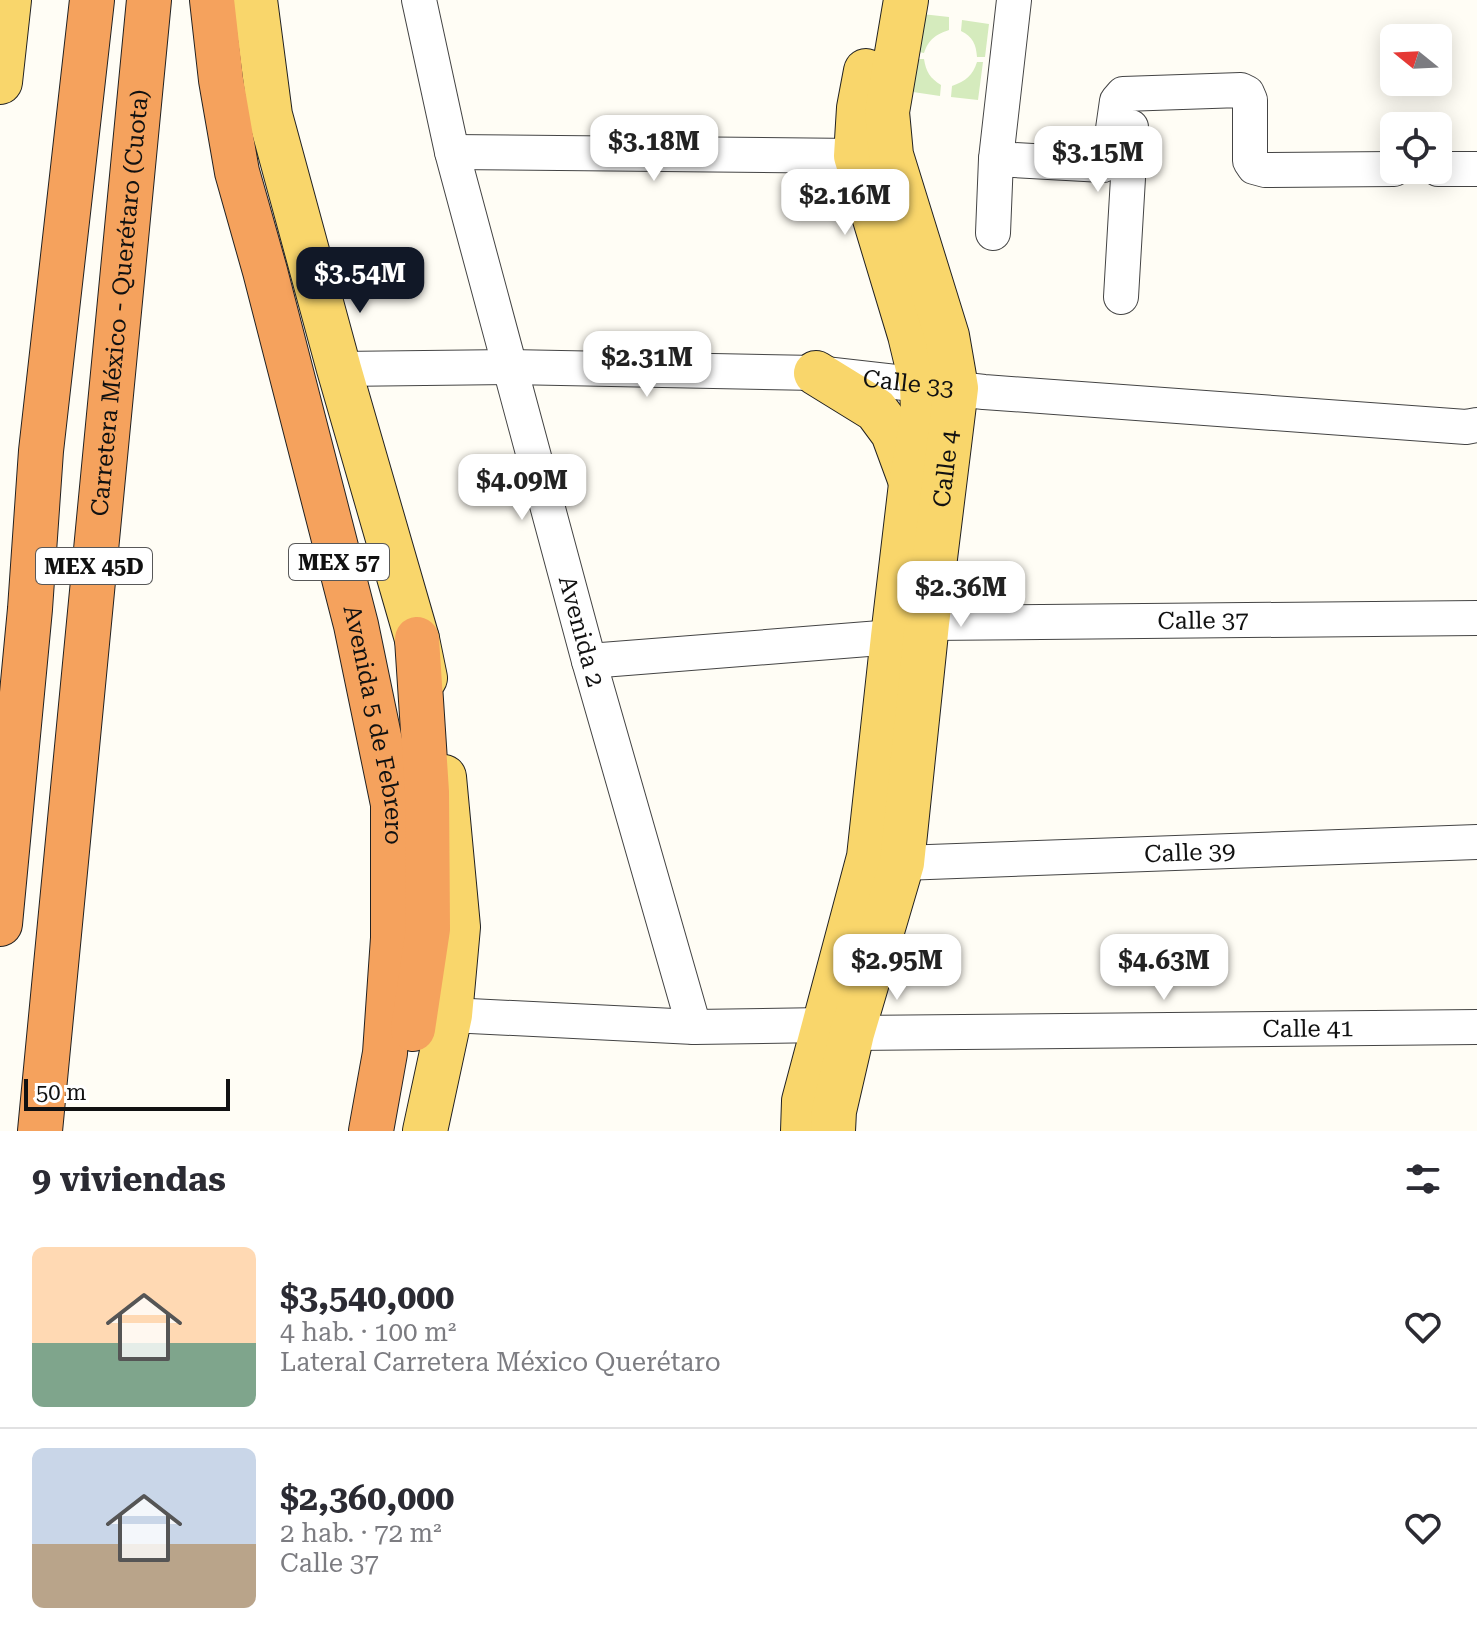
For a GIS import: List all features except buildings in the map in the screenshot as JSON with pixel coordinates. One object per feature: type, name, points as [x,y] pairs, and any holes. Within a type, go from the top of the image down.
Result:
[{"type":"highway","name":"MEX 45D","points":[[0,924],[30,609],[41,451],[92,0]]},
{"type":"highway","name":"Carretera México - Querétaro (Cuota)","points":[[40,1131],[149,0]]},
{"type":"highway","name":"Avenida 5 de Febrero","points":[[212,0],[221,80],[237,172],[356,625],[393,804],[393,938],[385,1053],[371,1131]]},
{"type":"highway","points":[[0,624],[41,451]]},
{"type":"highway","points":[[383,1131],[410,1048],[428,929],[427,792],[417,639]]},
{"type":"main road","points":[[0,82],[9,0]]},
{"type":"main road","points":[[255,0],[270,115],[417,639],[444,773],[458,927],[450,1015],[425,1131]]},
{"type":"main road","name":"Calle 4","points":[[880,0],[859,108],[856,156],[910,335],[939,386]]},
{"type":"main road","name":"Calle 4","points":[[833,1131],[838,1029],[910,630],[947,336],[891,155],[887,112],[906,0]]},
{"type":"main road","points":[[816,373],[876,410],[893,433],[911,484]]},
{"type":"main road","name":"Calle 4","points":[[803,1131],[804,1101],[838,1029],[902,863],[910,630],[911,484],[923,414],[939,386]]},
{"type":"street","name":"Avenida 2","points":[[419,0],[452,152],[589,661],[694,1027]]},
{"type":"street","points":[[993,233],[996,159],[1014,0]]},
{"type":"street","points":[[996,159],[1103,165],[1109,157],[1117,101],[1123,94],[1241,90],[1247,93],[1250,100],[1250,161],[1254,167],[1380,169]]},
{"type":"street","points":[[1121,297],[1133,94]]},
{"type":"street","points":[[452,152],[856,156]]},
{"type":"street","points":[[1452,169],[1477,169]]},
{"type":"street","name":"Calle 33","points":[[339,369],[510,367],[816,373],[984,392],[1466,427],[1477,425]]},
{"type":"street","name":"Calle 37","points":[[589,661],[910,630],[1477,618]]},
{"type":"street","name":"Calle 39","points":[[902,863],[1477,842]]},
{"type":"street","name":"Calle 41","points":[[450,1015],[694,1027],[838,1029],[1477,1027]]},
{"type":"green space","points":[[922,14],[949,17],[949,30],[933,38],[924,53],[919,52]]},
{"type":"green space","points":[[962,20],[989,24],[985,57],[977,57],[973,41],[961,31]]},
{"type":"green space","points":[[918,59],[924,59],[929,74],[941,85],[940,96],[913,92]]},
{"type":"green space","points":[[977,62],[983,62],[978,100],[951,97],[952,86],[968,77]]}]
